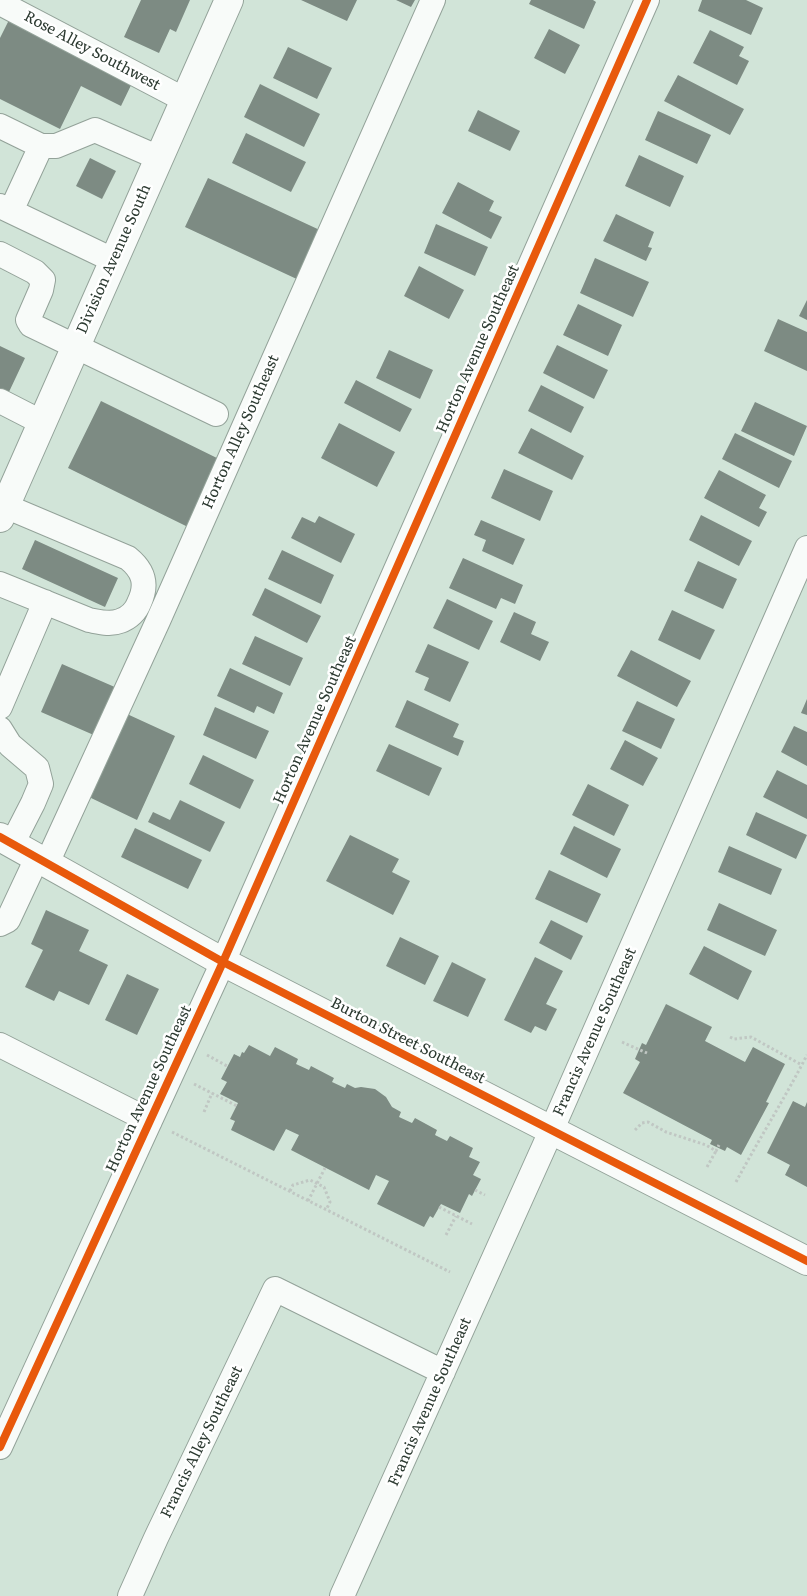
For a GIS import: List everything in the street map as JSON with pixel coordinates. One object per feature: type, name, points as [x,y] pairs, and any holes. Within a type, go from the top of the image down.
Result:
[{"type":"main road","name":"Division Avenue South","points":[[3,512],[229,0]]},
{"type":"main road","name":"Burton Street Southeast","points":[[6,840],[223,962],[552,1129],[807,1262]]},
{"type":"street","name":"Horton Alley Southeast","points":[[0,924],[8,920],[42,861],[158,621],[433,0]]},
{"type":"street","name":"Horton Avenue Southeast","points":[[0,1447],[223,962],[647,0]]},
{"type":"street","name":"Rose Alley Southwest","points":[[0,3],[185,100]]},
{"type":"street","points":[[0,126],[41,146],[56,146],[95,130],[159,158]]},
{"type":"street","points":[[41,146],[5,208],[115,261]]},
{"type":"street","points":[[0,254],[35,272],[43,280],[41,290],[28,320],[31,325],[216,414]]},
{"type":"street","points":[[0,401],[42,423]]},
{"type":"street","points":[[0,584],[89,620],[105,624],[119,622],[136,609],[143,595],[144,588],[144,581],[137,566],[128,558],[3,512]]},
{"type":"street","name":"Francis Avenue Southeast","points":[[342,1596],[552,1129],[807,548]]},
{"type":"street","points":[[0,707],[46,602]]},
{"type":"street","points":[[0,729],[10,745],[37,768],[41,784],[33,803],[6,840]]},
{"type":"street","points":[[0,1045],[150,1121]]},
{"type":"street","name":"Francis Alley Southeast","points":[[130,1596],[275,1289],[443,1372]]},
{"type":"path","points":[[730,1037],[734,1039],[746,1037],[755,1039],[802,1065]]},
{"type":"path","points":[[622,1042],[647,1053]]},
{"type":"path","points":[[207,1055],[228,1066]]},
{"type":"path","points":[[736,1182],[807,1055]]},
{"type":"path","points":[[194,1084],[237,1106]]},
{"type":"path","points":[[204,1112],[212,1093]]},
{"type":"path","points":[[635,1130],[642,1123],[648,1122],[666,1132],[706,1145],[716,1151]]},
{"type":"path","points":[[172,1132],[450,1272]]},
{"type":"path","points":[[707,1167],[719,1144]]},
{"type":"path","points":[[308,1200],[325,1168]]},
{"type":"path","points":[[290,1191],[293,1185],[310,1180],[324,1187],[330,1202],[326,1210]]},
{"type":"path","points":[[475,1190],[485,1195]]},
{"type":"path","points":[[439,1207],[472,1224]]},
{"type":"path","points":[[446,1235],[456,1216]]},
{"type":"building","points":[[141,0],[190,0],[176,32],[170,29],[159,53],[124,37]]},
{"type":"building","points":[[301,0],[357,0],[347,21]]},
{"type":"building","points":[[396,0],[415,0],[411,7]]},
{"type":"building","points":[[531,0],[593,0],[596,2],[584,29],[529,4]]},
{"type":"building","points":[[702,0],[746,0],[763,8],[751,35],[698,11]]},
{"type":"building","points":[[10,18],[134,79],[121,106],[81,86],[60,129],[0,99],[0,38]]},
{"type":"building","points":[[549,29],[580,45],[565,74],[534,58]]},
{"type":"building","points":[[710,30],[744,47],[739,56],[749,61],[737,85],[693,63]]},
{"type":"building","points":[[288,47],[332,68],[317,99],[273,78]]},
{"type":"building","points":[[678,75],[744,109],[730,135],[664,101]]},
{"type":"building","points":[[260,84],[320,114],[304,147],[244,117]]},
{"type":"building","points":[[478,110],[520,131],[510,151],[468,131]]},
{"type":"building","points":[[658,111],[711,135],[697,164],[645,140]]},
{"type":"building","points":[[246,133],[306,162],[291,192],[232,163]]},
{"type":"building","points":[[639,155],[684,176],[670,207],[625,186]]},
{"type":"building","points":[[90,158],[116,171],[102,199],[76,186]]},
{"type":"building","points":[[208,178],[324,232],[301,281],[185,227]]},
{"type":"building","points":[[458,182],[494,201],[489,211],[502,217],[491,239],[442,213]]},
{"type":"building","points":[[616,214],[654,232],[648,247],[652,248],[646,261],[603,241]]},
{"type":"building","points":[[436,224],[488,247],[475,276],[424,253]]},
{"type":"building","points":[[595,258],[649,282],[633,317],[580,293]]},
{"type":"building","points":[[419,266],[464,290],[449,319],[404,296]]},
{"type":"building","points":[[807,300],[807,320],[799,316]]},
{"type":"building","points":[[578,304],[622,325],[608,356],[563,335]]},
{"type":"building","points":[[778,319],[807,332],[807,371],[764,351]]},
{"type":"building","points":[[557,345],[608,370],[594,399],[543,373]]},
{"type":"building","points":[[0,346],[25,358],[8,394],[0,391]]},
{"type":"building","points":[[389,350],[433,370],[420,399],[376,378]]},
{"type":"building","points":[[356,380],[412,409],[400,432],[344,403]]},
{"type":"building","points":[[541,385],[584,407],[571,433],[528,411]]},
{"type":"building","points":[[101,401],[223,461],[190,528],[68,468]]},
{"type":"building","points":[[755,402],[807,426],[794,456],[741,431]]},
{"type":"building","points":[[339,423],[395,452],[377,487],[321,458]]},
{"type":"building","points":[[531,428],[584,456],[572,480],[518,453]]},
{"type":"building","points":[[735,433],[792,461],[779,488],[722,459]]},
{"type":"building","points":[[504,469],[553,491],[540,521],[491,498]]},
{"type":"building","points":[[719,470],[766,495],[759,508],[767,512],[759,527],[704,498]]},
{"type":"building","points":[[701,515],[752,541],[739,566],[689,540]]},
{"type":"building","points":[[319,516],[355,534],[341,563],[291,538],[302,517],[315,523]]},
{"type":"building","points":[[481,520],[525,539],[513,565],[482,551],[486,540],[474,535]]},
{"type":"building","points":[[35,540],[118,578],[105,607],[22,569]]},
{"type":"building","points":[[282,550],[334,575],[321,604],[268,579]]},
{"type":"building","points":[[463,558],[523,585],[515,604],[501,598],[496,609],[449,588]]},
{"type":"building","points":[[698,561],[737,579],[723,609],[684,591]]},
{"type":"building","points":[[265,588],[321,616],[307,643],[252,615]]},
{"type":"building","points":[[447,599],[493,621],[479,650],[433,628]]},
{"type":"building","points":[[672,610],[715,630],[700,660],[658,640]]},
{"type":"building","points":[[514,612],[536,622],[531,634],[549,642],[540,661],[500,642]]},
{"type":"building","points":[[255,636],[303,658],[290,686],[242,664]]},
{"type":"building","points":[[428,644],[469,662],[450,702],[424,690],[429,678],[415,672]]},
{"type":"building","points":[[631,650],[691,681],[677,707],[617,676]]},
{"type":"building","points":[[62,664],[117,688],[96,736],[41,712]]},
{"type":"building","points":[[230,668],[283,693],[274,714],[257,706],[254,713],[217,696]]},
{"type":"building","points":[[807,699],[807,715],[801,713]]},
{"type":"building","points":[[407,700],[459,724],[453,737],[464,741],[458,756],[395,727]]},
{"type":"building","points":[[637,701],[675,719],[661,749],[622,731]]},
{"type":"building","points":[[215,707],[269,731],[256,759],[203,735]]},
{"type":"building","points":[[127,714],[175,736],[137,820],[89,797]]},
{"type":"building","points":[[794,726],[807,732],[807,766],[781,752]]},
{"type":"building","points":[[625,740],[658,758],[643,786],[610,769]]},
{"type":"building","points":[[389,744],[442,768],[429,796],[376,771]]},
{"type":"building","points":[[203,755],[254,780],[240,809],[189,784]]},
{"type":"building","points":[[777,770],[807,785],[807,819],[763,797]]},
{"type":"building","points":[[588,784],[629,805],[614,836],[572,815]]},
{"type":"building","points":[[180,800],[225,822],[210,852],[148,822],[153,812],[170,820]]},
{"type":"building","points":[[756,812],[807,835],[796,859],[746,835]]},
{"type":"building","points":[[574,826],[621,849],[607,878],[560,854]]},
{"type":"building","points":[[135,828],[202,860],[188,889],[121,857]]},
{"type":"building","points":[[350,835],[399,859],[392,872],[410,881],[393,915],[326,881]]},
{"type":"building","points":[[729,846],[782,869],[771,895],[718,872]]},
{"type":"building","points":[[549,870],[601,894],[587,923],[535,899]]},
{"type":"building","points":[[719,903],[777,930],[765,956],[707,930]]},
{"type":"building","points":[[46,910],[89,930],[79,951],[108,965],[89,1005],[59,991],[54,1001],[25,987],[43,950],[31,944]]},
{"type":"building","points":[[551,920],[583,936],[571,960],[539,943]]},
{"type":"building","points":[[400,937],[439,956],[425,985],[386,966]]},
{"type":"building","points":[[704,946],[752,971],[738,1000],[689,974]]},
{"type":"building","points":[[535,957],[563,971],[546,1004],[557,1009],[546,1031],[535,1026],[531,1033],[504,1020]]},
{"type":"building","points":[[452,962],[486,979],[468,1017],[433,1001]]},
{"type":"building","points":[[127,974],[159,989],[137,1035],[105,1020]]},
{"type":"building","points":[[666,1004],[712,1027],[705,1041],[745,1062],[753,1047],[785,1064],[766,1102],[769,1103],[741,1155],[727,1147],[725,1151],[710,1144],[712,1140],[623,1093],[640,1062],[635,1059],[642,1043],[646,1045]]},
{"type":"building","points":[[249,1045],[270,1056],[275,1047],[298,1059],[296,1064],[309,1070],[311,1066],[334,1078],[332,1082],[345,1088],[347,1084],[355,1088],[375,1089],[386,1097],[392,1107],[401,1112],[399,1117],[412,1123],[415,1118],[437,1130],[435,1135],[447,1141],[450,1136],[473,1148],[469,1157],[480,1162],[473,1175],[481,1179],[472,1196],[469,1194],[460,1213],[441,1204],[433,1218],[430,1216],[424,1227],[377,1204],[389,1181],[376,1175],[369,1190],[291,1150],[299,1135],[286,1129],[274,1151],[231,1130],[235,1121],[230,1119],[238,1103],[220,1094],[227,1082],[221,1079],[234,1054],[240,1057]]},
{"type":"building","points":[[793,1101],[805,1107],[807,1102],[807,1187],[785,1175],[790,1165],[767,1153]]},
{"type":"cycle path","points":[[0,1447],[223,962],[647,0]]},
{"type":"cycle path","points":[[0,837],[223,962],[807,1261]]}]
